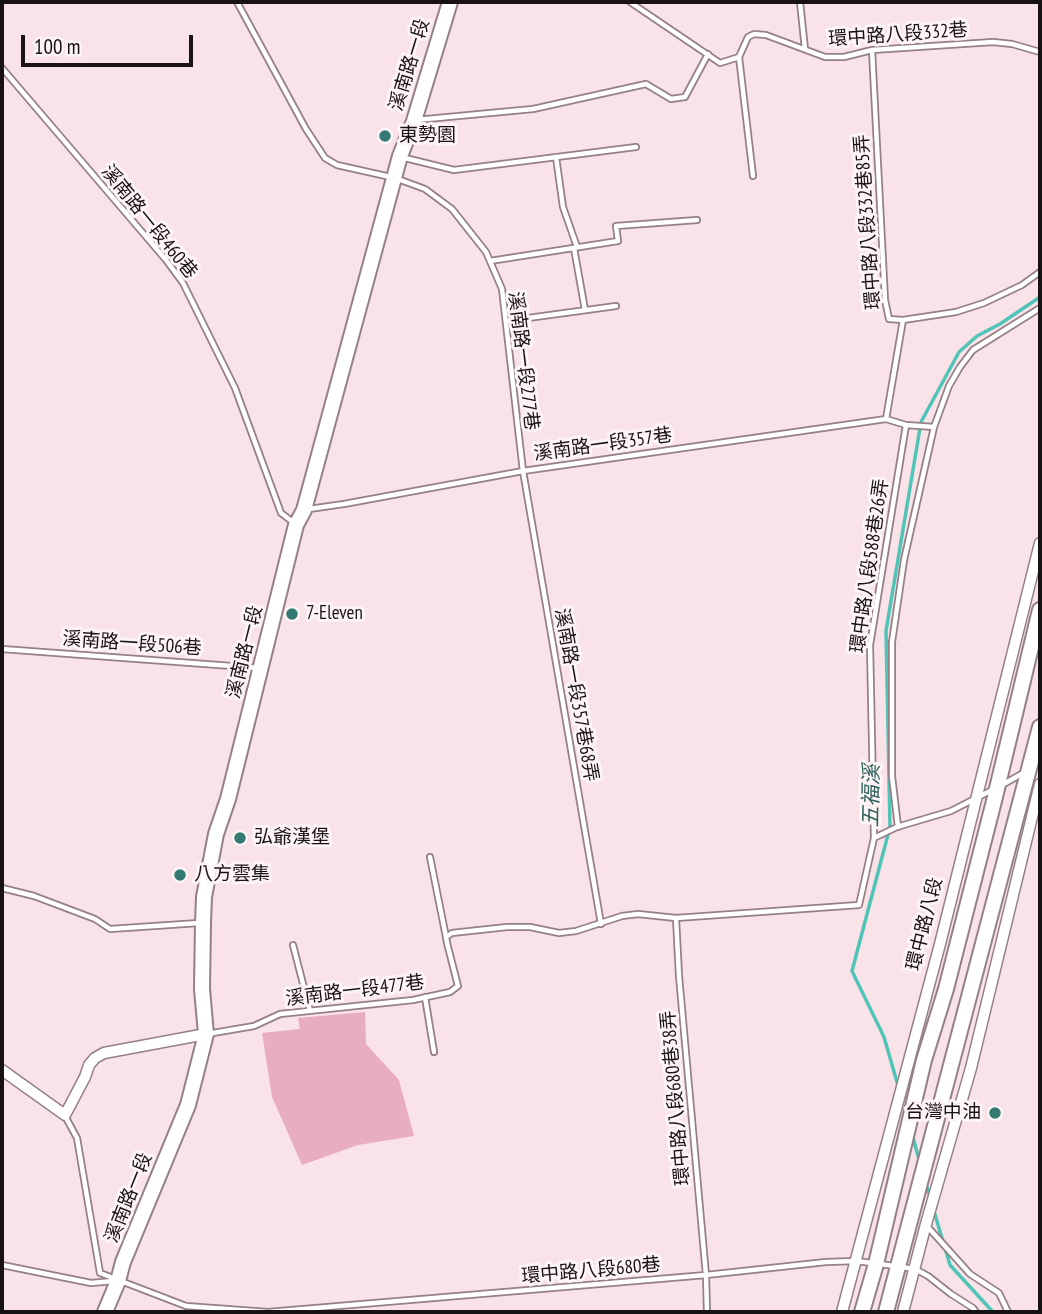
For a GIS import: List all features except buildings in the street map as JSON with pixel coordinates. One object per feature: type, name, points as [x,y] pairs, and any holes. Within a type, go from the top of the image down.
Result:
[{"type":"main road","name":"溪南路一段","points":[[105,1312],[188,1105],[206,1034],[202,989],[204,897],[216,834],[228,799],[296,525],[304,510],[400,156],[414,121],[450,2]]},
{"type":"main road","name":"環中路八段","points":[[862,1312],[919,1081],[946,989],[998,786],[1040,610]]},
{"type":"main road","points":[[886,1312],[933,1130],[1035,766],[1040,727]]},
{"type":"street","name":"環中路八段","points":[[842,1312],[901,1094],[1040,543]]},
{"type":"street","points":[[903,1312],[971,1068],[1040,784]]},
{"type":"street","points":[[2,1070],[65,1115],[95,1058],[104,1053],[206,1034]]},
{"type":"lane","name":"溪南路一段277巷","points":[[237,2],[306,129],[326,158],[337,165],[395,178],[425,189],[452,209],[486,252],[502,289],[523,471]]},
{"type":"lane","points":[[630,2],[720,63],[739,57]]},
{"type":"lane","name":"環中路八段332巷","points":[[800,2],[805,49],[825,57],[844,57],[872,50],[993,42],[1040,52]]},
{"type":"lane","points":[[753,176],[739,57],[747,37],[754,34],[766,36],[805,49]]},
{"type":"lane","name":"環中路八段332巷85弄","points":[[872,50],[885,300],[889,319],[903,320],[886,419]]},
{"type":"lane","points":[[414,121],[533,109],[646,84],[671,99],[685,97],[708,54]]},
{"type":"lane","name":"溪南路一段460巷","points":[[2,68],[158,250],[183,283],[235,388],[281,513],[296,525]]},
{"type":"lane","points":[[400,156],[454,170],[636,147]]},
{"type":"lane","points":[[556,157],[563,207],[576,248],[585,310]]},
{"type":"lane","points":[[490,261],[618,241],[616,226],[697,220]]},
{"type":"lane","points":[[903,320],[956,312],[984,303],[1022,285],[1040,272]]},
{"type":"lane","points":[[506,321],[616,306]]},
{"type":"lane","points":[[898,827],[892,776],[892,642],[904,560],[933,427],[948,386],[973,350],[1040,307]]},
{"type":"lane","name":"溪南路一段357巷","points":[[304,510],[523,471],[886,419],[907,425],[933,427]]},
{"type":"lane","name":"環中路八段588巷26弄","points":[[676,919],[859,905],[874,838],[870,645],[907,425]]},
{"type":"lane","name":"溪南路一段357巷68弄","points":[[523,471],[601,924]]},
{"type":"lane","name":"溪南路一段506巷","points":[[2,649],[261,668]]},
{"type":"lane","points":[[874,838],[898,827],[951,811],[1035,766]]},
{"type":"lane","points":[[430,857],[446,937],[452,933],[507,927],[568,932],[638,914],[676,919]]},
{"type":"lane","points":[[2,888],[34,896],[95,919],[110,929],[203,923]]},
{"type":"lane","name":"環中路八段680巷38弄","points":[[676,919],[707,1312]]},
{"type":"lane","name":"溪南路一段477巷","points":[[206,1034],[254,1026],[280,1014],[413,1000],[450,992],[458,986],[446,937]]},
{"type":"lane","points":[[293,945],[310,1011]]},
{"type":"lane","points":[[425,997],[434,1052]]},
{"type":"lane","points":[[65,1115],[77,1138],[100,1273],[118,1281]]},
{"type":"lane","points":[[926,1224],[970,1274],[999,1293],[1008,1312]]},
{"type":"lane","name":"環中路八段680巷","points":[[118,1281],[186,1306],[268,1312],[706,1275],[825,1262],[856,1261],[915,1269]]},
{"type":"lane","points":[[2,1265],[91,1283],[118,1281]]},
{"type":"lane","points":[[915,1269],[929,1276],[976,1312]]},
{"type":"shaded area","points":[[365,1012],[366,1044],[399,1080],[414,1136],[358,1145],[302,1165],[272,1097],[262,1033],[300,1029],[298,1018]]},
{"type":"waterway","name":"五福溪","points":[[899,1089],[884,1037],[852,971],[890,827],[886,631],[921,422],[959,352],[977,336],[1040,297]]},
{"type":"waterway","name":"五福溪","points":[[912,1134],[920,1163]]},
{"type":"waterway","name":"五福溪","points":[[925,1181],[930,1197]]},
{"type":"waterway","name":"五福溪","points":[[933,1208],[950,1265],[993,1312]]},
{"type":"place","name":"東勢園","points":[[385,136]]},
{"type":"place","name":"7-Eleven","points":[[292,614]]},
{"type":"place","name":"弘爺漢堡","points":[[240,838]]},
{"type":"place","name":"八方雲集","points":[[180,875]]},
{"type":"place","name":"台灣中油","points":[[995,1113]]}]
